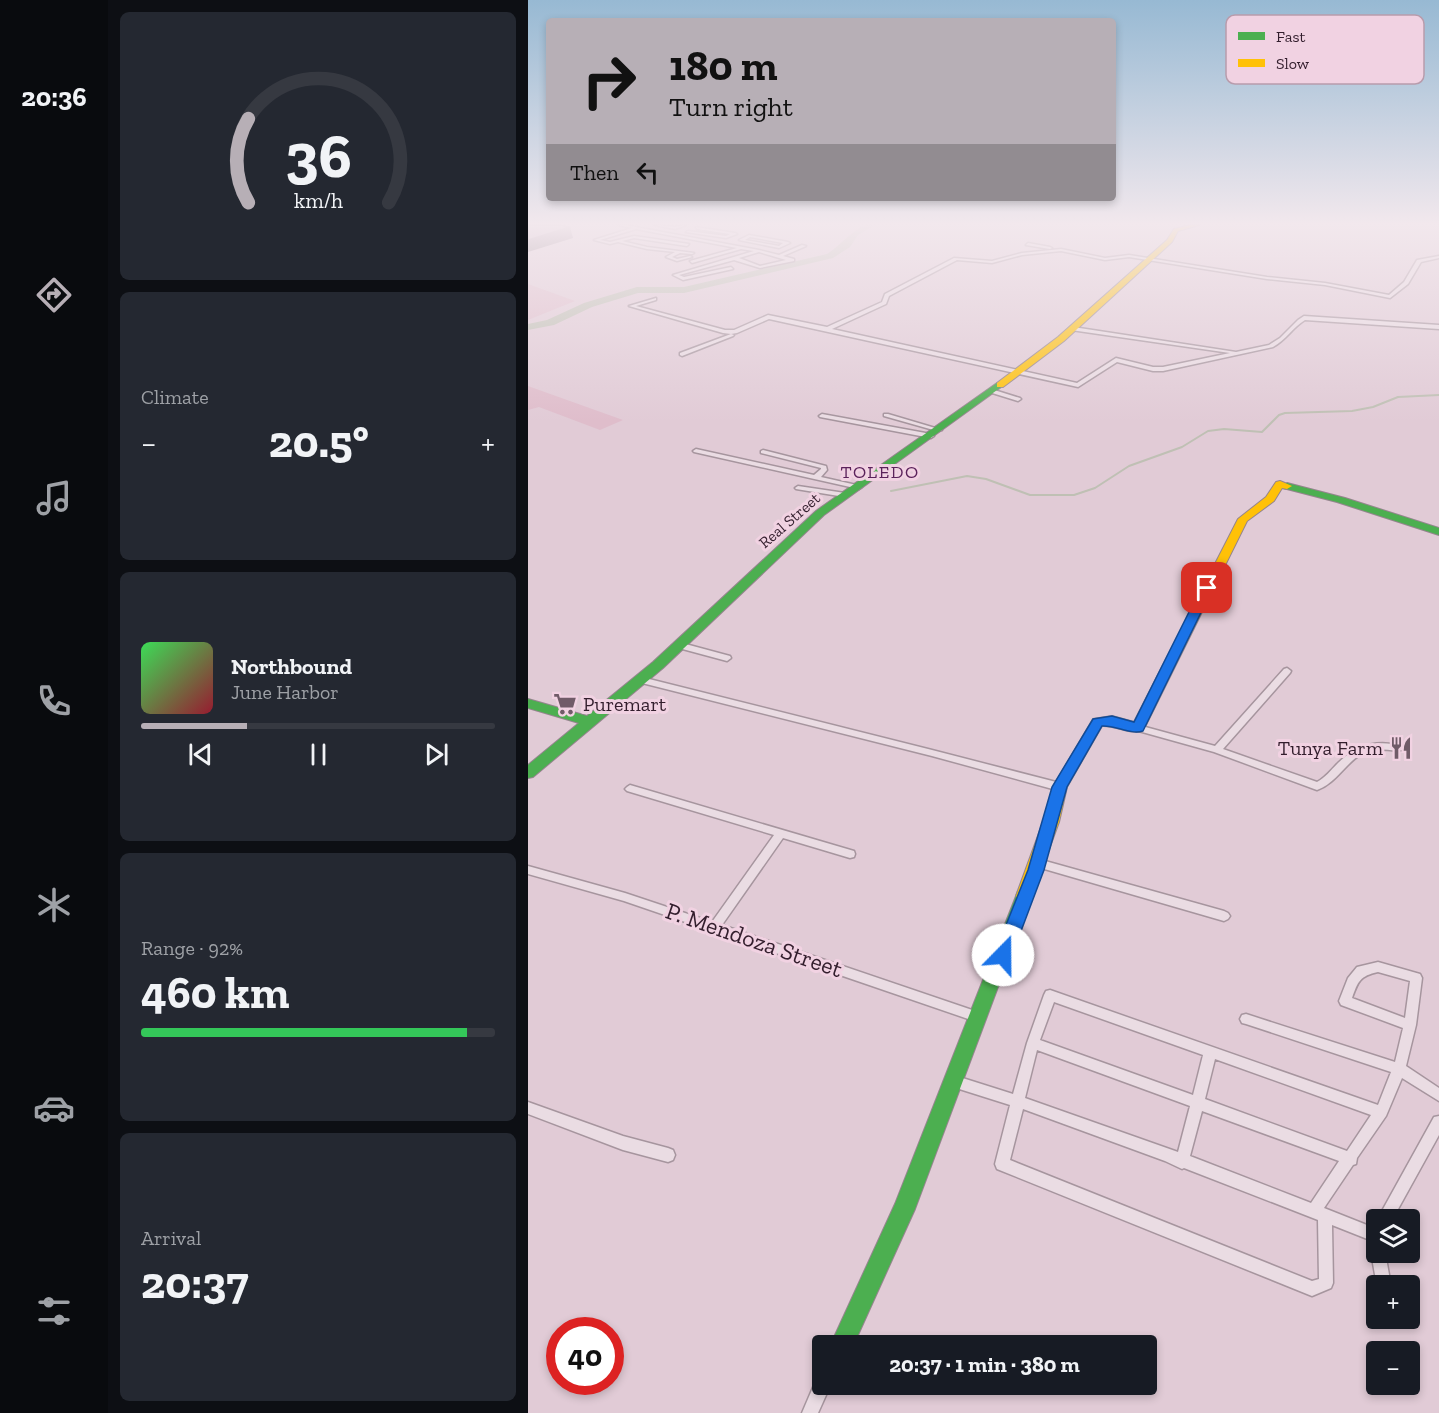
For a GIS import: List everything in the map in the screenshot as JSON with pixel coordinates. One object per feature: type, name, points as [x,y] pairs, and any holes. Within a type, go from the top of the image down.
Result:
[{"type":"street","points":[[827,329],[884,303],[887,295],[895,291]]},
{"type":"street","name":"Real Street","points":[[528,773],[641,680],[801,529],[845,495],[860,487],[935,433],[1073,329],[1114,291]]},
{"type":"street","points":[[1360,291],[1390,297],[1397,291]]},
{"type":"street","points":[[654,299],[631,306],[725,332],[735,332],[768,317],[1081,385],[1116,360],[1157,370],[1271,346],[1283,340],[1304,318],[1439,327]]},
{"type":"street","points":[[682,354],[772,318]]},
{"type":"street","points":[[1073,329],[1240,353]]},
{"type":"street","points":[[991,391],[1018,399]]},
{"type":"street","points":[[886,415],[935,433]]},
{"type":"street","points":[[822,416],[935,433]]},
{"type":"street","points":[[696,451],[860,487]]},
{"type":"street","points":[[763,452],[824,467],[824,470],[815,478]]},
{"type":"street","points":[[1138,728],[1243,519],[1270,499],[1280,484],[1341,500],[1439,532]]},
{"type":"street","points":[[798,488],[845,495]]},
{"type":"street","points":[[678,645],[727,658]]},
{"type":"street","points":[[1217,750],[1287,671]]},
{"type":"street","points":[[641,680],[1060,787]]},
{"type":"street","points":[[528,703],[544,706],[590,722]]},
{"type":"street","points":[[846,1335],[904,1209],[1038,863],[1060,787],[1098,722],[1112,721],[1217,750],[1317,786],[1323,784],[1358,751],[1368,745],[1381,744],[1399,748]]},
{"type":"street","points":[[630,789],[850,855]]},
{"type":"street","points":[[715,927],[781,833]]},
{"type":"street","points":[[1038,863],[1224,916]]},
{"type":"street","name":"P. Mendoza Street","points":[[528,870],[625,897],[977,1017]]},
{"type":"street","points":[[1381,1112],[1050,995],[1033,1043],[1002,1164],[1312,1288],[1326,1283],[1319,1213],[1381,1112],[1399,1069],[1410,1025],[1416,978],[1378,967],[1361,971],[1352,982],[1345,1001],[1410,1025]]},
{"type":"street","points":[[1246,1019],[1399,1069],[1439,1095]]},
{"type":"street","points":[[1033,1043],[1351,1159]]},
{"type":"street","points":[[1182,1162],[1210,1053]]},
{"type":"street","points":[[953,1081],[1018,1101],[1319,1213],[1366,1234]]},
{"type":"street","points":[[528,1108],[623,1143],[668,1155]]},
{"type":"street","points":[[1390,1209],[1439,1122]]},
{"type":"street","points":[[810,1413],[818,1395]]},
{"type":"shaded area","points":[[528,291],[547,291],[575,301],[528,320]]},
{"type":"shaded area","points":[[528,386],[623,420],[600,430],[539,407],[528,410]]},
{"type":"waterway","points":[[528,327],[550,323],[588,305],[634,291]]},
{"type":"waterway","points":[[891,491],[967,476],[986,479],[1030,495],[1074,495],[1095,488],[1129,466],[1182,447],[1208,431],[1224,429],[1262,432],[1279,415],[1285,413],[1352,411],[1373,407],[1398,397],[1439,395]]},
{"type":"traffic: fast","points":[[528,773],[658,665],[820,513],[1000,385]]},
{"type":"traffic: fast","points":[[1287,486],[1341,500],[1439,532]]},
{"type":"traffic: fast","points":[[528,703],[590,722]]},
{"type":"traffic: fast","points":[[846,1335],[904,1209],[1024,896]]},
{"type":"traffic: slow","points":[[1000,385],[1061,339],[1114,291]]},
{"type":"traffic: slow","points":[[1024,896],[1051,822],[1060,787],[1098,722],[1112,721],[1138,728],[1243,519],[1270,499],[1280,484],[1287,486]]},
{"type":"place","name":"Puremart","points":[[565,704]]},
{"type":"place","name":"Tunya Farm","points":[[1401,748]]},
{"type":"district","name":"TOLEDO","points":[[880,472]]},
{"type":"route","points":[[1003,955],[1036,870],[1060,787],[1072,764],[1098,722],[1112,721],[1138,728],[1207,588]]}]
